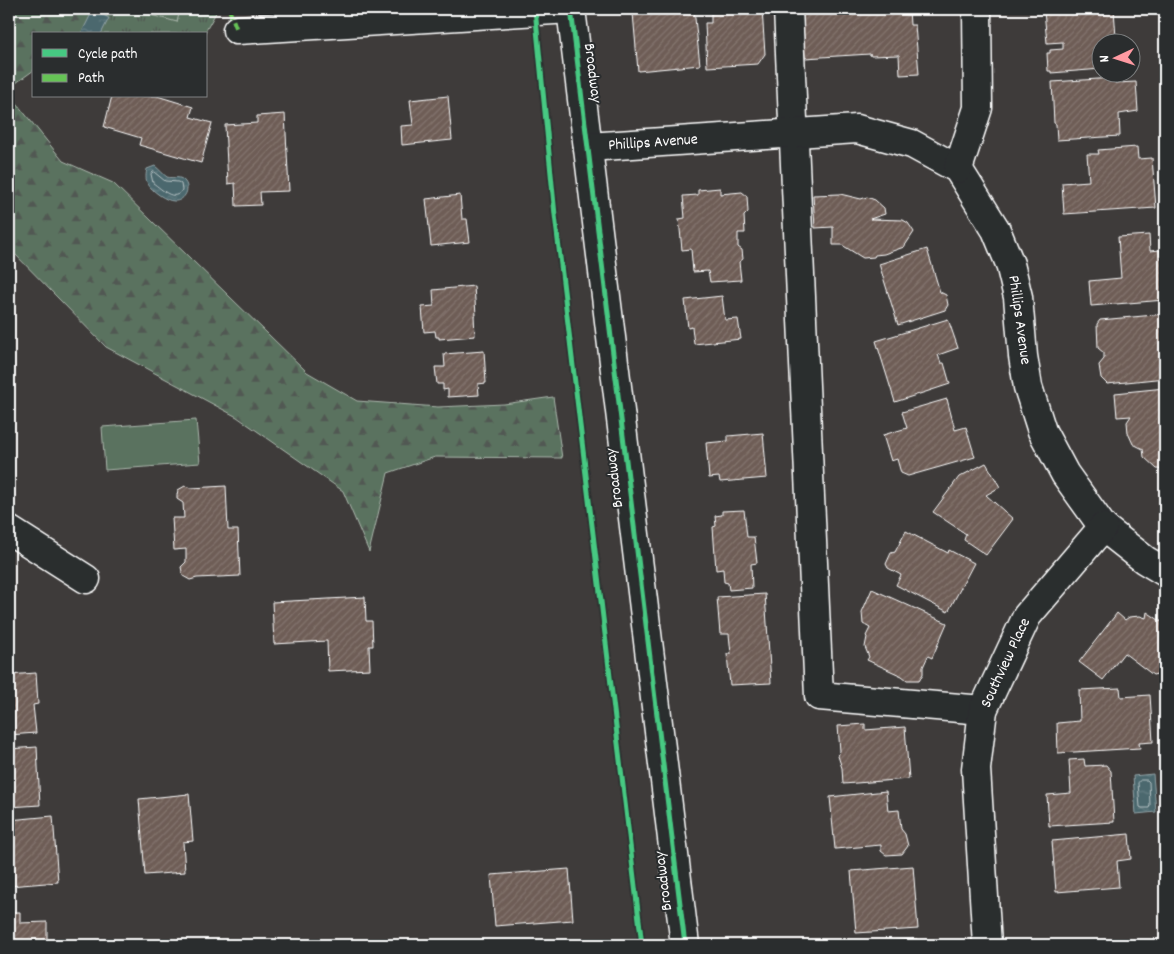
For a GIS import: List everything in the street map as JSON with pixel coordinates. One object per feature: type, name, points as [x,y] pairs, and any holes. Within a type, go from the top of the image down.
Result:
[{"type":"street","points":[[237,30],[571,9]]},
{"type":"street","name":"Broadway","points":[[571,9],[685,945]]},
{"type":"street","points":[[788,9],[818,696],[983,710]]},
{"type":"street","points":[[958,169],[978,108],[977,9]]},
{"type":"street","name":"Phillips Avenue","points":[[588,147],[858,128],[912,144],[958,169],[996,230],[1010,264],[1018,297],[1023,356],[1028,387],[1042,431],[1065,474],[1103,527],[1121,542],[1165,572]]},
{"type":"street","name":"Southview Place","points":[[987,945],[976,768],[983,710],[1027,616],[1103,527]]},
{"type":"street","points":[[9,530],[86,579]]},
{"type":"green space","points":[[9,9],[218,9],[205,32],[32,32]]},
{"type":"green space","points":[[9,9],[116,9],[86,32],[32,32],[32,71],[9,88]]},
{"type":"green space","points":[[128,9],[186,9],[179,14],[177,22]]},
{"type":"green space","points":[[9,94],[63,161],[113,183],[307,372],[357,401],[438,407],[504,404],[553,397],[562,458],[435,457],[388,473],[369,552],[343,491],[237,417],[106,347],[9,248]]},
{"type":"green space","points":[[196,420],[200,463],[105,470],[102,427]]},
{"type":"water","points":[[93,10],[109,18],[102,32],[82,32]]},
{"type":"water","points":[[155,166],[167,177],[179,178],[185,182],[187,192],[183,198],[171,201],[150,187],[146,178],[147,169]]},
{"type":"water","points":[[1153,774],[1156,812],[1136,814],[1133,776]]},
{"type":"building","points":[[648,9],[694,9],[700,65],[638,71],[633,13],[648,11]]},
{"type":"building","points":[[762,9],[765,54],[758,64],[707,67],[705,23],[711,23],[711,10]]},
{"type":"building","points":[[802,9],[909,9],[910,25],[915,25],[919,74],[900,75],[899,55],[871,56],[870,54],[805,58]]},
{"type":"building","points":[[1114,9],[1116,32],[1092,32],[1092,70],[1051,73],[1051,71],[1048,71],[1047,53],[1050,53],[1050,50],[1063,49],[1063,42],[1047,43],[1044,11]]},
{"type":"building","points":[[1092,79],[1092,82],[1136,82],[1138,111],[1119,114],[1120,136],[1057,140],[1056,124],[1054,123],[1052,82]]},
{"type":"building","points":[[448,96],[452,140],[402,145],[401,126],[413,125],[410,100]]},
{"type":"building","points":[[111,98],[164,98],[193,107],[190,117],[212,123],[201,163],[139,145],[141,138],[104,127]]},
{"type":"building","points":[[285,114],[289,191],[260,192],[261,205],[236,206],[235,183],[228,184],[225,125],[257,123],[257,116]]},
{"type":"building","points":[[1137,147],[1138,159],[1152,158],[1156,208],[1064,214],[1062,183],[1089,181],[1087,154],[1099,154],[1098,150]]},
{"type":"building","points":[[720,188],[720,194],[742,192],[747,196],[748,212],[744,216],[745,233],[738,233],[738,247],[742,250],[743,259],[739,262],[741,280],[710,282],[708,271],[693,272],[691,249],[682,250],[679,219],[685,218],[683,196],[698,195],[698,190]]},
{"type":"building","points":[[840,194],[861,199],[867,197],[875,200],[884,208],[885,214],[870,219],[903,220],[908,223],[914,232],[904,247],[875,255],[874,257],[863,258],[842,245],[833,245],[833,227],[815,228],[813,195]]},
{"type":"building","points":[[460,195],[462,219],[467,219],[470,242],[431,246],[426,199]]},
{"type":"building","points":[[1149,235],[1150,251],[1160,250],[1161,259],[1165,258],[1165,300],[1091,306],[1089,281],[1121,278],[1118,237]]},
{"type":"building","points":[[927,249],[940,292],[946,295],[948,305],[945,310],[898,325],[879,264]]},
{"type":"building","points":[[474,286],[475,336],[439,339],[439,337],[436,337],[435,331],[424,332],[422,307],[434,306],[433,290]]},
{"type":"building","points":[[722,296],[725,320],[738,319],[741,339],[694,344],[692,327],[688,328],[685,300]]},
{"type":"building","points":[[1165,314],[1165,378],[1107,384],[1101,378],[1099,365],[1104,359],[1104,353],[1098,348],[1097,324],[1100,320]]},
{"type":"building","points":[[948,319],[958,348],[938,355],[941,363],[944,363],[950,384],[895,402],[876,341]]},
{"type":"building","points":[[484,351],[486,383],[478,384],[479,395],[448,397],[448,389],[443,390],[443,384],[437,384],[435,367],[445,367],[444,354]]},
{"type":"building","points":[[1165,388],[1165,470],[1157,469],[1144,457],[1143,449],[1133,444],[1128,433],[1127,422],[1131,416],[1117,417],[1115,393]]},
{"type":"building","points":[[947,399],[955,430],[966,427],[975,457],[908,476],[901,473],[897,459],[891,461],[883,435],[907,428],[902,412]]},
{"type":"building","points":[[763,433],[767,478],[720,482],[719,477],[709,478],[706,443],[728,441],[728,436]]},
{"type":"building","points":[[986,463],[1000,487],[986,495],[1013,519],[986,555],[964,540],[966,534],[933,512],[959,477]]},
{"type":"building","points":[[185,486],[191,488],[226,486],[228,530],[238,530],[240,576],[190,580],[183,576],[181,567],[186,562],[186,549],[174,550],[172,518],[184,518],[183,503],[177,499],[177,495],[178,490]]},
{"type":"building","points":[[744,510],[747,537],[754,537],[757,563],[751,564],[752,588],[729,590],[728,583],[724,582],[723,569],[716,570],[713,527],[716,526],[715,516],[722,515],[722,511]]},
{"type":"building","points":[[906,531],[948,553],[949,550],[974,563],[948,612],[896,585],[901,575],[888,568],[886,564]]},
{"type":"building","points":[[872,589],[947,623],[932,658],[928,656],[923,667],[923,674],[919,680],[907,680],[867,660],[869,657],[865,647],[866,636],[870,628],[863,624],[862,612]]},
{"type":"building","points":[[765,594],[771,683],[730,685],[727,654],[731,654],[729,634],[720,634],[717,597]]},
{"type":"building","points":[[365,597],[366,621],[372,621],[373,646],[369,646],[370,669],[328,671],[327,641],[274,644],[272,602]]},
{"type":"building","points":[[1147,612],[1165,624],[1165,672],[1153,675],[1124,653],[1103,680],[1079,662],[1117,613],[1125,620],[1129,617],[1140,616],[1146,618]]},
{"type":"building","points":[[36,673],[38,704],[33,705],[36,733],[9,735],[9,675]]},
{"type":"building","points":[[1120,688],[1121,697],[1150,695],[1153,742],[1139,743],[1140,748],[1058,753],[1057,723],[1080,721],[1079,690]]},
{"type":"building","points":[[865,724],[865,730],[905,727],[909,779],[843,784],[842,768],[838,756],[840,751],[838,726]]},
{"type":"building","points":[[37,747],[40,805],[9,807],[9,749]]},
{"type":"building","points":[[1084,759],[1085,766],[1106,765],[1111,771],[1114,822],[1049,826],[1047,795],[1071,793],[1069,760]]},
{"type":"building","points":[[886,791],[888,811],[899,810],[901,829],[905,834],[908,846],[902,854],[886,855],[881,851],[881,845],[835,849],[830,797]]},
{"type":"building","points":[[189,794],[193,841],[183,842],[185,872],[145,875],[139,799]]},
{"type":"building","points":[[53,816],[58,882],[9,886],[9,820]]},
{"type":"building","points":[[1129,834],[1131,859],[1117,861],[1119,887],[1056,892],[1052,841]]},
{"type":"building","points":[[913,866],[918,929],[856,933],[851,871]]},
{"type":"building","points":[[569,869],[573,920],[495,926],[491,875]]},
{"type":"building","points":[[9,912],[20,912],[20,923],[47,922],[47,945],[9,945]]},
{"type":"building","points":[[917,939],[918,945],[857,945],[857,943]]},
{"type":"marked path","points":[[9,15],[17,9]]},
{"type":"marked path","points":[[229,9],[237,30]]},
{"type":"cycle path","points":[[535,9],[555,215],[642,945]]},
{"type":"cycle path","points":[[571,9],[685,945]]}]
